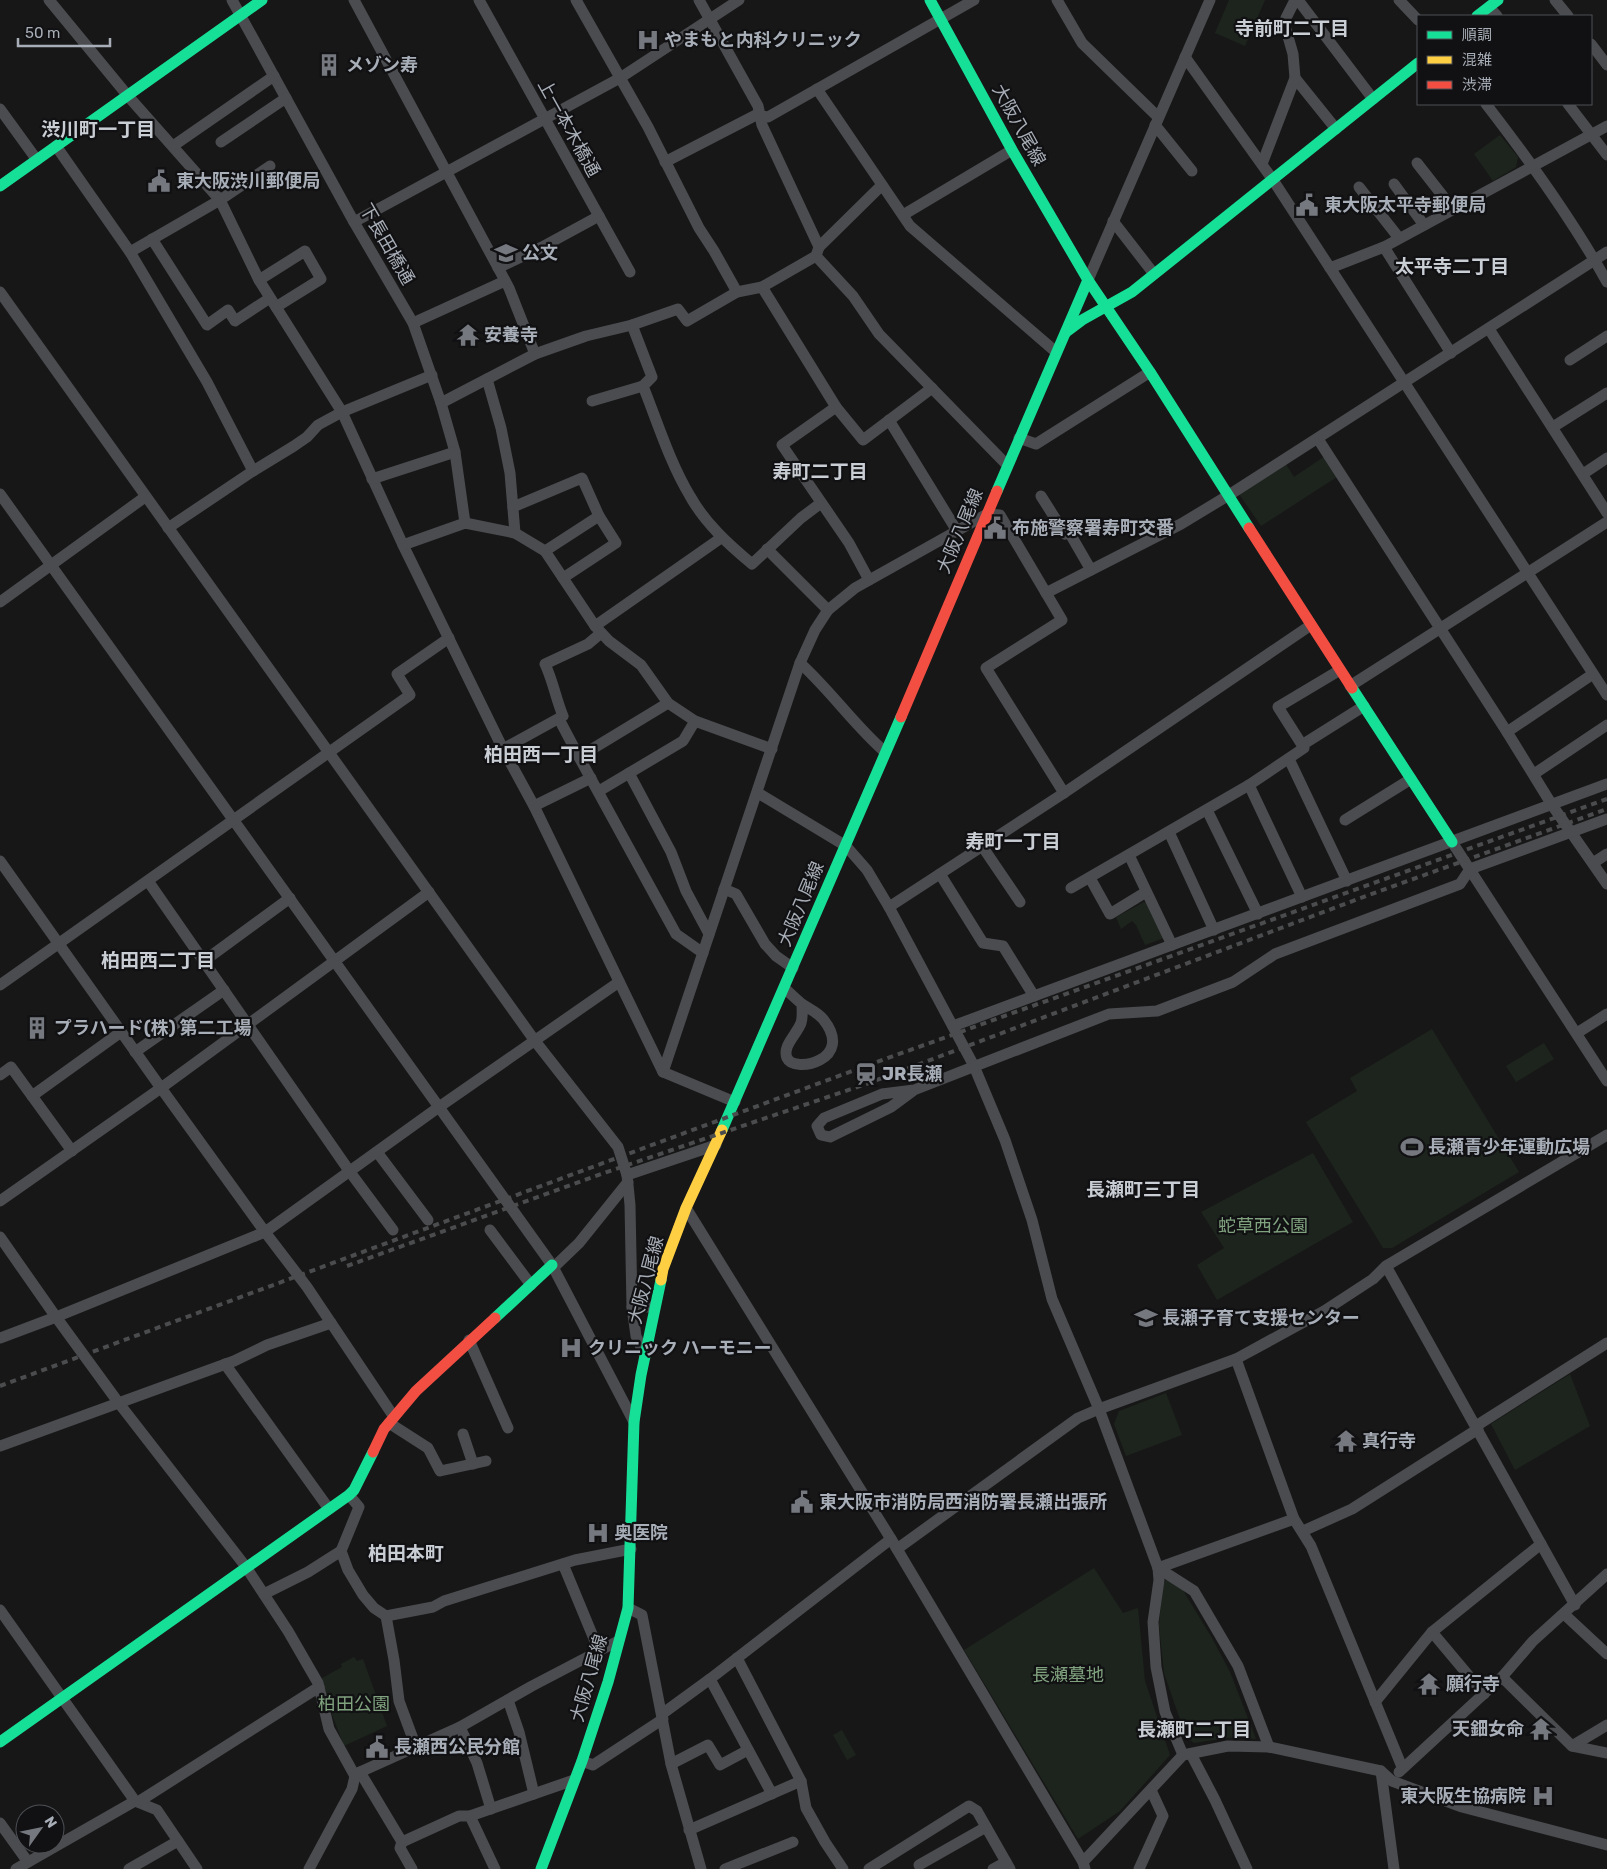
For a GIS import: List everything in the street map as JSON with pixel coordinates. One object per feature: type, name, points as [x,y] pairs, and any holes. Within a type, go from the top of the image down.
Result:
[{"type":"street","points":[[49,0],[128,96],[220,200],[259,280],[342,412],[403,545],[503,749],[534,806],[663,1072],[736,1102]]},
{"type":"street","name":"下長田橋通","points":[[232,0],[354,222],[413,323],[432,375],[455,452],[465,523]]},
{"type":"street","points":[[0,186],[262,0]]},
{"type":"street","points":[[354,0],[505,281],[535,354]]},
{"type":"street","name":"上一本木橋通","points":[[479,0],[630,272]]},
{"type":"street","points":[[576,0],[620,78],[699,228],[737,292]]},
{"type":"street","points":[[698,0],[758,106],[762,125],[818,252],[879,334],[1007,465]]},
{"type":"street","points":[[354,222],[620,78],[739,0]]},
{"type":"street","name":"大阪八尾線","points":[[541,1869],[582,1761],[608,1682],[628,1608],[634,1422],[654,1307],[663,1269],[686,1208],[736,1102],[1007,465],[1088,280],[1012,150],[930,0]]},
{"type":"street","points":[[665,162],[756,115],[768,117],[974,0]]},
{"type":"street","points":[[1057,0],[1082,42],[1157,121],[1192,171]]},
{"type":"street","points":[[1210,0],[1088,280],[1150,372],[1310,625],[1607,1081]]},
{"type":"street","points":[[1262,164],[1295,78],[1293,54],[1284,26],[1286,18],[1296,0],[1373,99]]},
{"type":"street","points":[[1399,0],[1417,19]]},
{"type":"street","points":[[1555,0],[1567,15]]},
{"type":"street","points":[[1478,15],[1494,3]]},
{"type":"street","points":[[1592,45],[1607,65]]},
{"type":"street","points":[[1185,57],[1273,180],[1526,573],[1593,674],[1606,690]]},
{"type":"street","points":[[1064,334],[1082,320],[1132,292],[1417,64]]},
{"type":"street","points":[[173,146],[274,76]]},
{"type":"street","points":[[1295,78],[1336,129]]},
{"type":"street","points":[[817,89],[910,226],[1056,352]]},
{"type":"street","points":[[221,142],[286,98]]},
{"type":"street","points":[[1487,105],[1533,165],[1595,260],[1607,282]]},
{"type":"street","points":[[1569,105],[1607,155]]},
{"type":"street","points":[[0,109],[37,160]]},
{"type":"street","points":[[1330,268],[1384,247],[1607,126]]},
{"type":"street","points":[[56,146],[130,252],[207,382],[253,471]]},
{"type":"street","points":[[903,216],[1012,150]]},
{"type":"street","points":[[1417,163],[1454,209]]},
{"type":"street","points":[[130,252],[220,200],[270,166]]},
{"type":"street","points":[[1394,184],[1424,225]]},
{"type":"street","points":[[441,403],[535,354],[586,336],[632,325],[678,309],[687,321],[737,292],[762,287],[818,252],[882,185]]},
{"type":"street","points":[[1359,187],[1399,238]]},
{"type":"street","points":[[498,268],[599,216]]},
{"type":"street","points":[[1113,221],[1154,274]]},
{"type":"street","points":[[152,239],[207,325],[228,310],[235,321],[321,279],[305,251],[259,280]]},
{"type":"street","points":[[1384,247],[1451,353]]},
{"type":"street","points":[[1046,593],[1182,524],[1229,496],[1607,252]]},
{"type":"street","points":[[413,323],[505,281]]},
{"type":"street","points":[[762,287],[836,407],[863,440],[932,388]]},
{"type":"street","points":[[0,292],[535,1041],[618,1147],[627,1178],[632,1307],[636,1336],[645,1356]]},
{"type":"street","points":[[592,401],[643,386],[652,377],[632,325]]},
{"type":"street","points":[[1489,329],[1607,513]]},
{"type":"street","points":[[1570,360],[1607,336]]},
{"type":"street","points":[[1019,438],[1036,444],[1150,372]]},
{"type":"street","points":[[168,528],[253,471],[307,438],[318,425],[342,412],[432,375]]},
{"type":"street","points":[[487,379],[501,428],[510,473],[515,533]]},
{"type":"street","points":[[643,386],[669,451],[690,496],[721,538],[752,564],[801,518],[820,503]]},
{"type":"street","points":[[1552,426],[1607,393]]},
{"type":"street","points":[[836,407],[782,445],[849,543],[869,580]]},
{"type":"street","points":[[889,420],[957,531]]},
{"type":"street","points":[[1318,439],[1534,774],[1552,805],[1607,884]]},
{"type":"street","points":[[372,479],[455,452]]},
{"type":"street","points":[[1583,474],[1607,458]]},
{"type":"street","points":[[513,507],[582,478],[600,516],[616,543],[562,578]]},
{"type":"street","points":[[0,494],[552,1267],[634,1422]]},
{"type":"street","points":[[1041,496],[1065,534],[1069,532],[1091,570]]},
{"type":"street","points":[[0,602],[145,497]]},
{"type":"street","points":[[663,1072],[800,663],[815,630],[828,610],[855,588],[987,514],[1000,515],[1062,620],[986,668],[1064,793]]},
{"type":"street","points":[[545,552],[600,516]]},
{"type":"street","points":[[1350,686],[1607,522]]},
{"type":"street","points":[[403,545],[465,523],[515,533],[545,552],[598,629],[609,641],[641,665],[668,703],[696,721],[772,748]]},
{"type":"street","points":[[503,749],[563,716],[545,664],[588,644],[598,629],[721,538]]},
{"type":"street","points":[[767,549],[828,610]]},
{"type":"street","points":[[889,907],[1064,793],[1310,625]]},
{"type":"street","points":[[0,985],[410,695],[397,674],[449,638]]},
{"type":"street","points":[[800,663],[821,683],[864,733],[885,752]]},
{"type":"street","points":[[1071,888],[1249,785],[1304,748],[1278,707],[1340,670]]},
{"type":"street","points":[[1507,732],[1593,674]]},
{"type":"street","points":[[579,757],[668,703]]},
{"type":"street","points":[[1302,745],[1364,706]]},
{"type":"street","points":[[559,719],[676,934],[703,953]]},
{"type":"street","points":[[598,791],[683,741],[696,721]]},
{"type":"street","points":[[1534,774],[1607,726]]},
{"type":"street","points":[[1289,759],[1347,881]]},
{"type":"street","points":[[628,773],[671,852],[686,891],[709,934]]},
{"type":"street","points":[[534,806],[591,778]]},
{"type":"street","points":[[1345,820],[1411,779]]},
{"type":"street","points":[[953,1026],[1607,784]]},
{"type":"street","points":[[1249,785],[1302,897]]},
{"type":"street","points":[[758,793],[846,846],[867,870],[889,907],[974,1066],[1004,1140],[1032,1220],[1052,1299],[1099,1408],[1158,1568],[1159,1580],[1153,1622],[1156,1667],[1166,1712],[1187,1754],[1215,1800],[1247,1869]]},
{"type":"street","points":[[1207,810],[1258,914]]},
{"type":"street","points":[[914,1090],[892,1107],[830,1137],[821,1135],[817,1126],[824,1118],[882,1094],[914,1090],[1109,1014],[1157,1011],[1233,982],[1275,954],[1460,884],[1470,869],[1607,819]]},
{"type":"street","points":[[1169,832],[1214,930]]},
{"type":"street","points":[[982,846],[1020,902]]},
{"type":"street","points":[[1593,863],[1607,854]]},
{"type":"street","points":[[1129,855],[1172,945]]},
{"type":"street","points":[[0,861],[135,1052],[307,1287],[391,1420],[428,1448],[440,1471],[486,1460]]},
{"type":"street","points":[[940,874],[983,943],[1003,946],[1034,996]]},
{"type":"street","points":[[1090,878],[1110,914],[1146,892]]},
{"type":"street","points":[[148,881],[350,1172],[393,1230]]},
{"type":"street","points":[[724,890],[736,894],[765,944],[776,956],[793,968]]},
{"type":"street","points":[[0,1201],[161,1088],[429,892]]},
{"type":"street","points":[[204,961],[290,898]]},
{"type":"street","points":[[0,1338],[265,1232],[618,982]]},
{"type":"street","points":[[784,988],[802,1004],[813,1010],[829,1027],[832,1048],[828,1055],[802,1065],[793,1064],[788,1059],[787,1051],[801,1022],[802,1004]]},
{"type":"street","points":[[135,1052],[224,990]]},
{"type":"street","points":[[1577,1033],[1607,1014]]},
{"type":"street","points":[[32,1096],[121,1032]]},
{"type":"street","points":[[0,1075],[11,1067],[72,1151]]},
{"type":"street","points":[[582,1761],[593,1764],[640,1732],[737,1658],[894,1544],[1078,1418],[1099,1408],[1236,1359],[1324,1311],[1373,1279],[1386,1266],[1607,1135]]},
{"type":"street","points":[[0,1742],[349,1495],[354,1490],[384,1428],[416,1391],[469,1340],[579,1243],[627,1178],[716,1145]]},
{"type":"street","points":[[377,1152],[428,1220]]},
{"type":"street","points":[[686,1208],[894,1544],[1084,1866],[1187,1754],[1228,1746],[1269,1747],[1381,1771],[1392,1781],[1462,1807],[1607,1845]]},
{"type":"street","points":[[490,1230],[531,1285]]},
{"type":"street","points":[[0,1237],[118,1402],[246,1567],[264,1594],[288,1631],[319,1687],[329,1730],[402,1842]]},
{"type":"street","points":[[1386,1266],[1574,1605]]},
{"type":"street","points":[[632,1307],[654,1307]]},
{"type":"street","points":[[0,1446],[225,1364],[267,1345],[331,1323]]},
{"type":"street","points":[[469,1340],[508,1428]]},
{"type":"street","points":[[1303,1532],[1352,1509],[1607,1343]]},
{"type":"street","points":[[1236,1359],[1294,1519],[1311,1546],[1402,1767]]},
{"type":"street","points":[[225,1364],[329,1509]]},
{"type":"street","points":[[463,1434],[473,1464]]},
{"type":"street","points":[[264,1594],[308,1572],[342,1551],[359,1507],[349,1495]]},
{"type":"street","points":[[1158,1568],[1294,1519]]},
{"type":"street","points":[[1375,1702],[1432,1632],[1541,1544]]},
{"type":"street","points":[[342,1551],[348,1570],[363,1595],[374,1608],[386,1616],[433,1607],[444,1601],[563,1564],[631,1549]]},
{"type":"street","points":[[563,1564],[599,1651]]},
{"type":"street","points":[[1158,1568],[1194,1591],[1238,1666],[1269,1747]]},
{"type":"street","points":[[1392,1781],[1402,1767],[1484,1694],[1502,1677],[1533,1641],[1607,1574]]},
{"type":"street","points":[[628,1608],[642,1615],[672,1764],[701,1869]]},
{"type":"street","points":[[0,1610],[137,1802],[157,1810],[197,1869]]},
{"type":"street","points":[[1564,1614],[1607,1654]]},
{"type":"street","points":[[386,1616],[399,1701],[416,1747]]},
{"type":"street","points":[[1432,1632],[1484,1694]]},
{"type":"street","points":[[309,1869],[352,1789],[357,1774],[460,1728],[618,1641]]},
{"type":"street","points":[[737,1658],[801,1781],[806,1808],[839,1868]]},
{"type":"street","points":[[1502,1677],[1572,1746],[1607,1753]]},
{"type":"street","points":[[710,1679],[772,1794]]},
{"type":"street","points":[[16,1869],[137,1802],[319,1687]]},
{"type":"street","points":[[508,1700],[519,1732],[534,1794]]},
{"type":"street","points":[[1572,1746],[1607,1725]]},
{"type":"street","points":[[460,1728],[477,1763],[491,1809]]},
{"type":"street","points":[[672,1764],[708,1745],[720,1765],[748,1750]]},
{"type":"street","points":[[1381,1771],[1394,1869]]},
{"type":"street","points":[[412,1869],[400,1848],[402,1842],[459,1816],[470,1816],[574,1780]]},
{"type":"street","points":[[689,1830],[801,1781]]},
{"type":"street","points":[[1139,1869],[1163,1816],[1152,1790]]},
{"type":"street","points":[[869,1869],[969,1806],[977,1810],[1008,1866],[994,1869]]},
{"type":"street","points":[[470,1816],[495,1869]]},
{"type":"street","points":[[0,1823],[28,1862]]},
{"type":"street","points":[[919,1864],[986,1827]]},
{"type":"street","points":[[129,1869],[178,1841]]},
{"type":"street","points":[[725,1869],[793,1842]]},
{"type":"green space","points":[[1229,0],[1265,0],[1245,46],[1215,33]]},
{"type":"green space","points":[[1500,135],[1518,157],[1516,167],[1493,181],[1474,154]]},
{"type":"green space","points":[[1325,456],[1337,477],[1261,526],[1239,494],[1286,464],[1294,477]]},
{"type":"green space","points":[[1144,902],[1148,904],[1164,938],[1145,945],[1136,925],[1132,921],[1121,929],[1116,917]]},
{"type":"green space","name":"長瀬青少年運動広場","points":[[1432,1029],[1519,1172],[1392,1248],[1383,1248],[1306,1122],[1357,1091],[1350,1078]]},
{"type":"green space","points":[[1544,1043],[1554,1059],[1516,1082],[1506,1066]]},
{"type":"green space","name":"蛇草西公園","points":[[1313,1153],[1353,1222],[1217,1300],[1197,1265],[1224,1248],[1201,1212]]},
{"type":"green space","points":[[1570,1374],[1590,1426],[1515,1470],[1491,1424]]},
{"type":"green space","points":[[1166,1393],[1182,1435],[1126,1456],[1114,1424],[1119,1411]]},
{"type":"green space","name":"長瀬墓地","points":[[1094,1568],[1123,1613],[1138,1608],[1145,1681],[1170,1755],[1120,1811],[1078,1839],[964,1650]]},
{"type":"green space","points":[[1166,1580],[1181,1587],[1212,1638],[1230,1672],[1256,1739],[1235,1737],[1194,1743],[1186,1737],[1164,1673],[1159,1625],[1163,1584]]},
{"type":"green space","name":"柏田公園","points":[[354,1657],[357,1661],[363,1659],[387,1726],[344,1746],[330,1709],[322,1678],[342,1667],[341,1664]]},
{"type":"green space","points":[[842,1730],[856,1755],[847,1760],[833,1735]]},
{"type":"railway","points":[[0,1386],[863,1067],[1607,799]]},
{"type":"railway","points":[[347,1266],[604,1173],[869,1083],[1358,899],[1607,809]]},
{"type":"traffic: fast","points":[[0,186],[262,0]]},
{"type":"traffic: fast","points":[[930,0],[1012,150],[1088,280],[1150,372],[1249,528]]},
{"type":"traffic: fast","points":[[1478,15],[1498,0]]},
{"type":"traffic: fast","points":[[1066,332],[1082,320],[1132,292],[1417,64]]},
{"type":"traffic: fast","points":[[997,491],[1088,280]]},
{"type":"traffic: fast","points":[[1352,688],[1452,842]]},
{"type":"traffic: fast","points":[[722,1130],[901,717]]},
{"type":"traffic: fast","points":[[495,1318],[552,1265]]},
{"type":"traffic: fast","points":[[541,1869],[582,1761],[608,1682],[628,1608],[634,1422],[641,1375],[661,1280]]},
{"type":"traffic: fast","points":[[0,1742],[349,1495],[354,1490],[373,1452]]},
{"type":"traffic: slow","points":[[661,1280],[663,1269],[686,1208],[722,1130]]},
{"type":"traffic: jam","points":[[901,717],[997,491]]},
{"type":"traffic: jam","points":[[1249,528],[1352,688]]},
{"type":"traffic: jam","points":[[373,1452],[384,1429],[416,1391],[495,1318]]},
{"type":"place","name":"やまもと内科クリニック","points":[[648,40]]},
{"type":"place","name":"メゾン寿","points":[[329,65]]},
{"type":"place","name":"東大阪渋川郵便局","points":[[159,181]]},
{"type":"place","name":"東大阪太平寺郵便局","points":[[1307,205]]},
{"type":"place","name":"公文","points":[[506,253]]},
{"type":"place","name":"安養寺","points":[[468,335]]},
{"type":"place","name":"布施警察署寿町交番","points":[[995,528]]},
{"type":"place","name":"プラハード(株) 第二工場","points":[[37,1028]]},
{"type":"place","name":"JR長瀬","points":[[866,1074]]},
{"type":"place","name":"長瀬青少年運動広場","points":[[1412,1147]]},
{"type":"place","name":"長瀬子育て支援センター","points":[[1146,1318]]},
{"type":"place","name":"クリニック ハーモニー","points":[[571,1348]]},
{"type":"place","name":"真行寺","points":[[1346,1441]]},
{"type":"place","name":"東大阪市消防局西消防署長瀬出張所","points":[[802,1502]]},
{"type":"place","name":"奥医院","points":[[598,1533]]},
{"type":"place","name":"願行寺","points":[[1429,1684]]},
{"type":"place","name":"天鈿女命","points":[[1541,1729]]},
{"type":"place","name":"長瀬西公民分館","points":[[377,1747]]},
{"type":"place","name":"東大阪生協病院","points":[[1543,1796]]},
{"type":"district","name":"寺前町二丁目","points":[[1292,28]]},
{"type":"district","name":"渋川町一丁目","points":[[98,129]]},
{"type":"district","name":"太平寺二丁目","points":[[1452,266]]},
{"type":"district","name":"寿町二丁目","points":[[820,471]]},
{"type":"district","name":"柏田西一丁目","points":[[541,754]]},
{"type":"district","name":"寿町一丁目","points":[[1013,841]]},
{"type":"district","name":"柏田西二丁目","points":[[158,960]]},
{"type":"district","name":"長瀬町三丁目","points":[[1143,1189]]},
{"type":"district","name":"柏田本町","points":[[406,1553]]},
{"type":"district","name":"長瀬町二丁目","points":[[1194,1729]]}]
